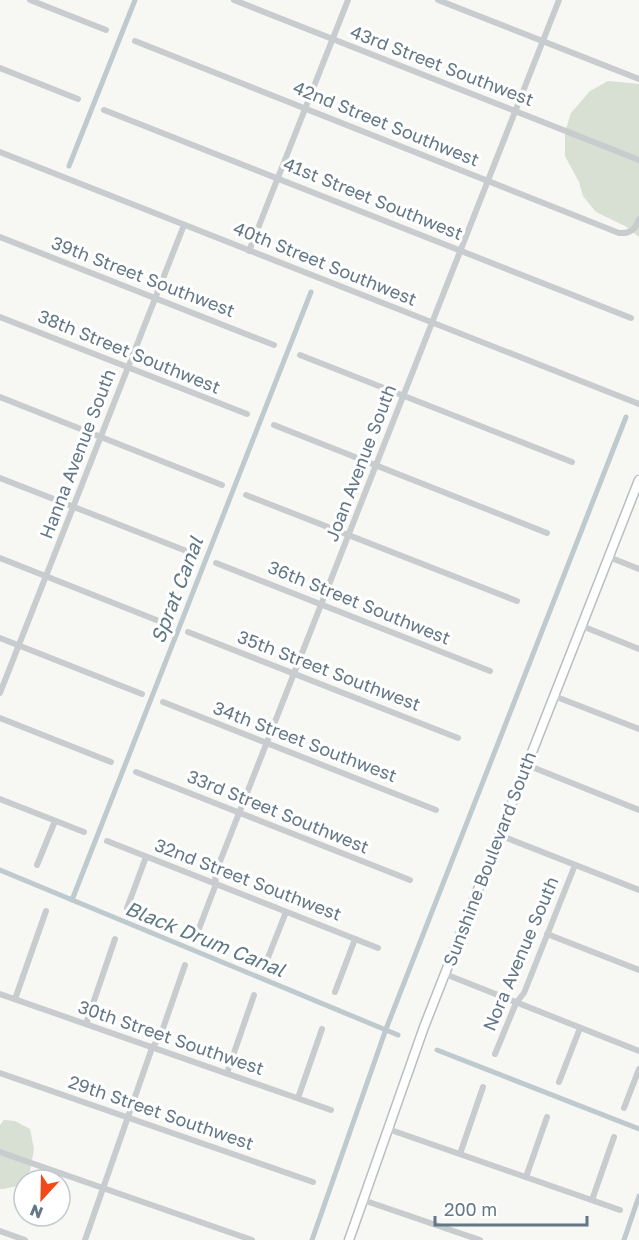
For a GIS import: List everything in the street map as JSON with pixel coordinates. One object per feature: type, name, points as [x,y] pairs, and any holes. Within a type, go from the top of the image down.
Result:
[{"type":"street","points":[[30,0],[106,30]]},
{"type":"street","name":"43rd Street Southwest","points":[[234,0],[639,160]]},
{"type":"street","points":[[249,250],[348,0]]},
{"type":"street","points":[[438,0],[639,80]]},
{"type":"street","name":"Joan Avenue South","points":[[195,939],[216,884],[215,876],[219,864],[559,0]]},
{"type":"street","name":"42nd Street Southwest","points":[[135,42],[619,232],[632,231],[639,219]]},
{"type":"street","points":[[0,68],[78,99]]},
{"type":"street","name":"41st Street Southwest","points":[[104,110],[631,318]]},
{"type":"street","name":"40th Street Southwest","points":[[0,153],[639,404]]},
{"type":"street","name":"Hanna Avenue South","points":[[0,693],[184,225]]},
{"type":"street","name":"39th Street Southwest","points":[[0,237],[274,345]]},
{"type":"street","name":"38th Street Southwest","points":[[0,317],[247,414]]},
{"type":"street","points":[[300,355],[572,462]]},
{"type":"street","points":[[0,397],[222,485]]},
{"type":"street","points":[[274,425],[547,532]]},
{"type":"street","points":[[0,477],[195,554]]},
{"type":"street","name":"Sunshine Boulevard South","points":[[350,1240],[445,974],[638,486]]},
{"type":"street","points":[[246,495],[517,601]]},
{"type":"street","points":[[609,557],[639,568]]},
{"type":"street","points":[[0,558],[169,625]]},
{"type":"street","name":"36th Street Southwest","points":[[216,563],[490,670]]},
{"type":"street","points":[[582,626],[639,649]]},
{"type":"street","name":"35th Street Southwest","points":[[188,632],[458,738]]},
{"type":"street","points":[[0,638],[142,694]]},
{"type":"street","points":[[554,696],[639,729]]},
{"type":"street","name":"34th Street Southwest","points":[[163,702],[436,810]]},
{"type":"street","points":[[0,718],[111,762]]},
{"type":"street","points":[[527,765],[639,810]]},
{"type":"street","name":"33rd Street Southwest","points":[[136,772],[410,880]]},
{"type":"street","points":[[0,799],[84,832]]},
{"type":"street","points":[[38,865],[56,821]]},
{"type":"street","points":[[500,835],[639,890]]},
{"type":"street","name":"32nd Street Southwest","points":[[107,841],[378,948]]},
{"type":"street","points":[[127,908],[146,857]]},
{"type":"street","name":"Nora Avenue South","points":[[495,1054],[516,1003],[524,993],[575,865]]},
{"type":"street","points":[[15,999],[46,911]]},
{"type":"street","points":[[267,960],[286,912]]},
{"type":"street","points":[[548,934],[639,970]]},
{"type":"street","points":[[86,1024],[115,939]]},
{"type":"street","points":[[335,992],[355,939]]},
{"type":"street","points":[[85,1240],[152,1048],[160,1037],[185,965]]},
{"type":"street","points":[[445,974],[639,1051]]},
{"type":"street","name":"30th Street Southwest","points":[[0,994],[331,1110]]},
{"type":"street","points":[[227,1073],[254,995]]},
{"type":"street","points":[[559,1082],[580,1028]]},
{"type":"street","points":[[298,1098],[322,1029]]},
{"type":"street","points":[[624,1108],[639,1069]]},
{"type":"street","name":"29th Street Southwest","points":[[0,1073],[313,1182]]},
{"type":"street","points":[[460,1154],[483,1087]]},
{"type":"street","points":[[526,1177],[547,1117]]},
{"type":"street","points":[[388,1129],[620,1210]]},
{"type":"street","points":[[592,1200],[614,1137]]},
{"type":"street","points":[[0,1152],[252,1240]]},
{"type":"street","points":[[363,1200],[480,1240]]},
{"type":"street","points":[[0,1231],[25,1240]]},
{"type":"shaded area","points":[[608,81],[639,84],[639,237],[625,226],[596,212],[583,196],[579,182],[565,156],[565,132],[571,113],[590,91]]},
{"type":"shaded area","points":[[4,1120],[15,1121],[30,1129],[34,1149],[31,1168],[12,1168],[12,1187],[3,1189],[0,1189],[0,1125]]},
{"type":"waterway","points":[[69,166],[135,0]]},
{"type":"waterway","name":"Sprat Canal","points":[[72,900],[311,292]]},
{"type":"waterway","points":[[312,1240],[386,1029],[626,417]]},
{"type":"waterway","name":"Black Drum Canal","points":[[0,870],[398,1035]]},
{"type":"waterway","name":"Black Drum Canal","points":[[437,1050],[639,1129]]},
{"type":"waterway","points":[[624,1240],[639,1196]]}]
